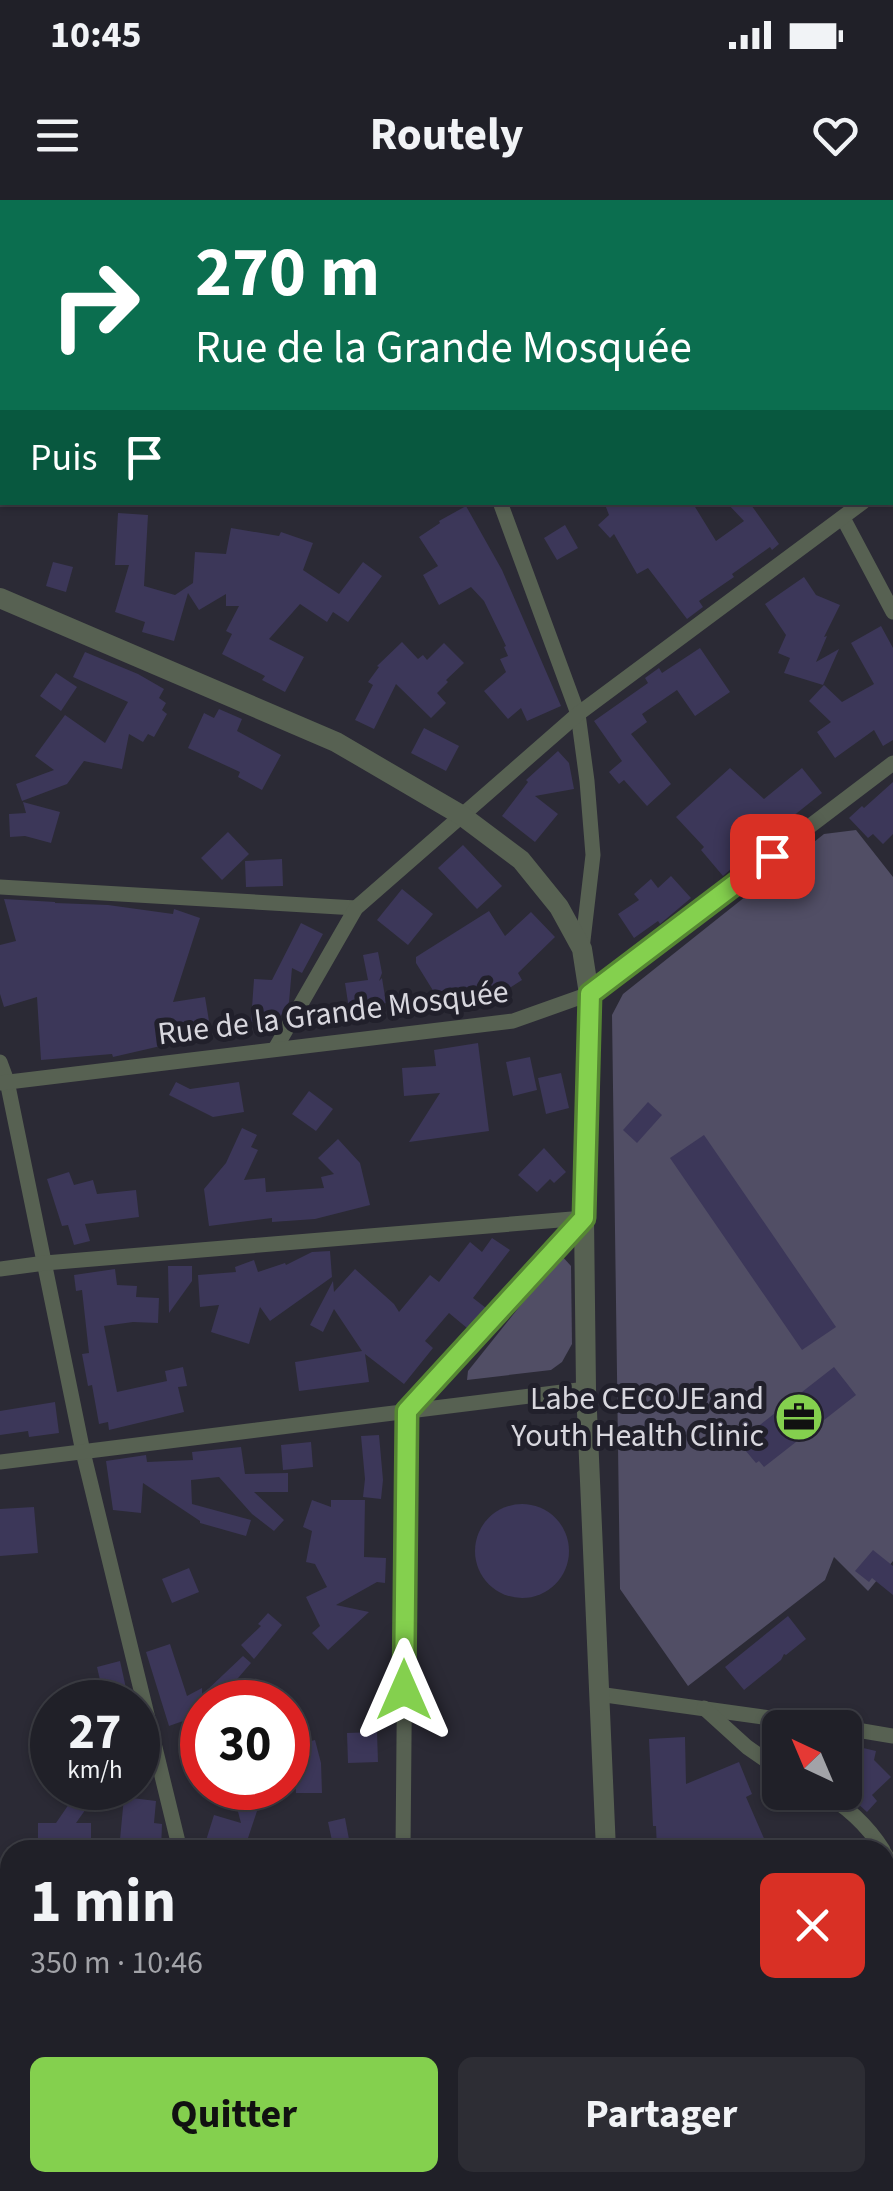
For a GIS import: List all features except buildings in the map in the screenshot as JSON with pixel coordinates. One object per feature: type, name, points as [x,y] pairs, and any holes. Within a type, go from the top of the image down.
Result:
[{"type":"street","points":[[501,505],[578,714],[593,855],[582,949],[590,994],[584,1218],[586,1389],[605,1840]]},
{"type":"street","points":[[275,1049],[356,908],[578,714],[859,505]]},
{"type":"street","points":[[843,518],[893,612]]},
{"type":"street","points":[[0,598],[336,742],[461,815],[520,860],[559,907],[582,949]]},
{"type":"street","name":"Rue de la Grande Mosquée","points":[[4,1082],[513,1020],[590,994],[893,763]]},
{"type":"street","points":[[0,887],[356,908]]},
{"type":"street","points":[[0,1062],[83,1452],[178,1840]]},
{"type":"street","points":[[0,1268],[584,1218]]},
{"type":"street","points":[[403,1840],[407,1411],[584,1218]]},
{"type":"street","points":[[0,1462],[586,1389]]},
{"type":"street","points":[[598,1694],[762,1716]]},
{"type":"street","points":[[704,1708],[762,1758]]},
{"type":"street","points":[[862,1731],[893,1736]]},
{"type":"street","points":[[847,1810],[877,1840]]},
{"type":"shaded area","points":[[856,830],[893,877],[893,1561],[868,1591],[834,1557],[825,1580],[688,1686],[620,1589],[612,1015],[623,994],[824,834]]},
{"type":"shaded area","points":[[561,1255],[571,1266],[572,1344],[562,1362],[551,1370],[467,1380],[468,1371]]},
{"type":"place","name":"Labe CECOJE and Youth Health Clinic","points":[[799,1417]]},
{"type":"route","points":[[404,1690],[407,1411],[584,1218],[590,994],[772,856]]}]
